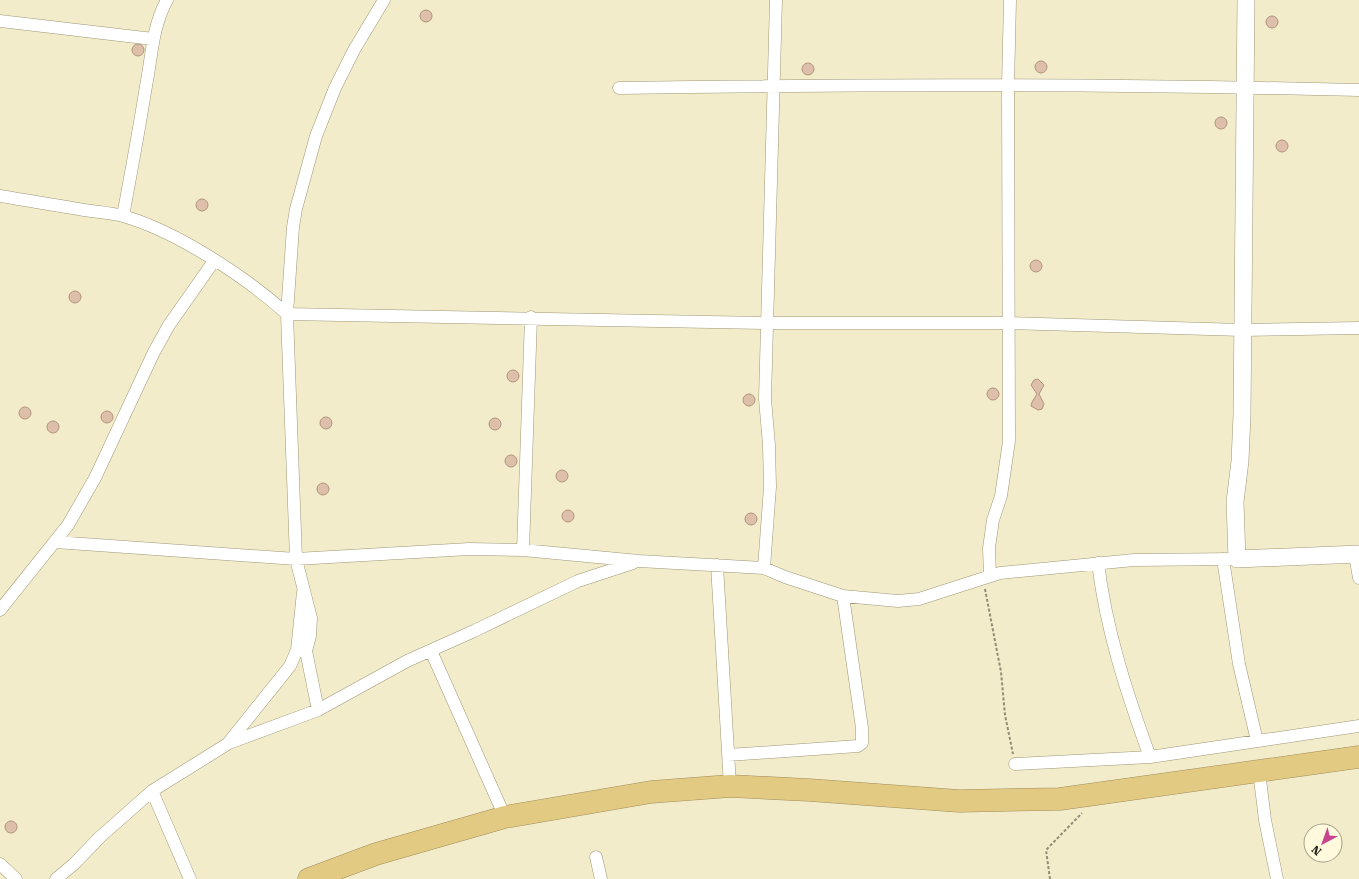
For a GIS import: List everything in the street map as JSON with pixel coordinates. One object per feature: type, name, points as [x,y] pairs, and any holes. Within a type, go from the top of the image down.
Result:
[{"type":"highway","points":[[309,879],[376,854],[505,817],[650,792],[730,786],[810,790],[959,801],[1060,799],[1359,757]]},
{"type":"street","points":[[123,216],[147,84],[153,39],[159,16],[167,0]]},
{"type":"street","points":[[318,710],[301,650],[304,588],[296,559],[287,314],[296,209],[316,136],[335,88],[354,50],[384,0]]},
{"type":"street","points":[[764,568],[770,487],[769,444],[765,399],[775,85],[776,0]]},
{"type":"street","points":[[986,577],[993,520],[1001,496],[1009,441],[1008,86],[1010,0]]},
{"type":"street","points":[[1246,0],[1241,430],[1230,559],[1239,664],[1256,741]]},
{"type":"street","points":[[0,22],[153,39]]},
{"type":"street","points":[[619,88],[775,85],[1359,90]]},
{"type":"street","points":[[0,196],[123,216],[162,230],[214,261],[272,300],[287,314],[531,317],[768,323],[1009,323],[1242,330],[1359,328]]},
{"type":"street","points":[[0,610],[68,525],[95,478],[122,417],[162,338],[214,261]]},
{"type":"street","points":[[523,550],[531,317]]},
{"type":"street","points":[[54,542],[296,559],[470,549],[523,550],[639,561],[764,568],[785,577],[843,596],[898,601],[919,599],[986,577],[1013,571],[1134,560],[1230,559],[1357,554],[1359,578]]},
{"type":"street","points":[[56,879],[74,864],[100,837],[152,791],[228,743],[318,710],[407,661],[578,581],[639,561]]},
{"type":"street","points":[[1098,563],[1102,600],[1121,675],[1150,757]]},
{"type":"street","points":[[717,565],[730,786]]},
{"type":"street","points":[[728,755],[858,746],[862,743],[862,728],[843,596]]},
{"type":"street","points":[[228,743],[290,666],[301,650]]},
{"type":"street","points":[[431,651],[505,817]]},
{"type":"street","points":[[1015,764],[1150,757],[1359,726]]},
{"type":"street","points":[[1260,771],[1265,820],[1277,879]]},
{"type":"street","points":[[152,791],[190,879]]},
{"type":"street","points":[[596,857],[601,879]]},
{"type":"street","points":[[0,864],[16,879]]},
{"type":"path","points":[[986,577],[1001,672],[1005,715],[1015,764]]},
{"type":"path","points":[[1050,879],[1046,850],[1085,809],[1085,796]]},
{"type":"building","points":[[424,10],[428,10],[432,16],[428,22],[424,22],[420,18],[420,14]]},
{"type":"building","points":[[1270,16],[1274,16],[1278,22],[1274,28],[1270,28],[1266,24],[1266,20]]},
{"type":"building","points":[[136,44],[140,44],[144,50],[140,56],[136,56],[132,52],[132,48]]},
{"type":"building","points":[[1039,61],[1043,61],[1047,67],[1043,73],[1039,73],[1035,69],[1035,65]]},
{"type":"building","points":[[806,63],[810,63],[814,69],[810,75],[806,75],[802,71],[802,67]]},
{"type":"building","points":[[1219,117],[1223,117],[1227,123],[1223,129],[1219,129],[1215,125],[1215,121]]},
{"type":"building","points":[[1280,140],[1284,140],[1288,146],[1284,152],[1280,152],[1276,148],[1276,144]]},
{"type":"building","points":[[200,199],[204,199],[208,205],[204,211],[200,211],[196,207],[196,203]]},
{"type":"building","points":[[1034,260],[1038,260],[1042,266],[1038,272],[1034,272],[1030,268],[1030,264]]},
{"type":"building","points":[[73,291],[77,291],[81,297],[77,303],[73,303],[69,299],[69,295]]},
{"type":"building","points":[[511,370],[515,370],[519,376],[515,382],[511,382],[507,378],[507,374]]},
{"type":"building","points":[[1038,379],[1044,385],[1039,394],[1044,404],[1042,409],[1038,410],[1031,406],[1037,394],[1031,385],[1034,380]]},
{"type":"building","points":[[991,388],[995,388],[999,394],[995,400],[991,400],[987,396],[987,392]]},
{"type":"building","points":[[747,394],[751,394],[755,400],[751,406],[747,406],[743,402],[743,398]]},
{"type":"building","points":[[23,407],[27,407],[31,413],[27,419],[23,419],[19,415],[19,411]]},
{"type":"building","points":[[105,411],[109,411],[113,417],[109,423],[105,423],[101,419],[101,415]]},
{"type":"building","points":[[324,417],[328,417],[332,423],[328,429],[324,429],[320,425],[320,421]]},
{"type":"building","points":[[493,418],[497,418],[501,424],[497,430],[493,430],[489,426],[489,422]]},
{"type":"building","points":[[51,421],[55,421],[59,427],[55,433],[51,433],[47,429],[47,425]]},
{"type":"building","points":[[509,455],[513,455],[517,461],[513,467],[509,467],[505,463],[505,459]]},
{"type":"building","points":[[560,470],[564,470],[568,476],[564,482],[560,482],[556,478],[556,474]]},
{"type":"building","points":[[321,483],[325,483],[329,489],[325,495],[321,495],[317,491],[317,487]]},
{"type":"building","points":[[566,510],[570,510],[574,516],[570,522],[566,522],[562,518],[562,514]]},
{"type":"building","points":[[749,513],[753,513],[757,519],[753,525],[749,525],[745,521],[745,517]]},
{"type":"building","points":[[9,821],[13,821],[17,827],[13,833],[9,833],[5,829],[5,825]]}]
